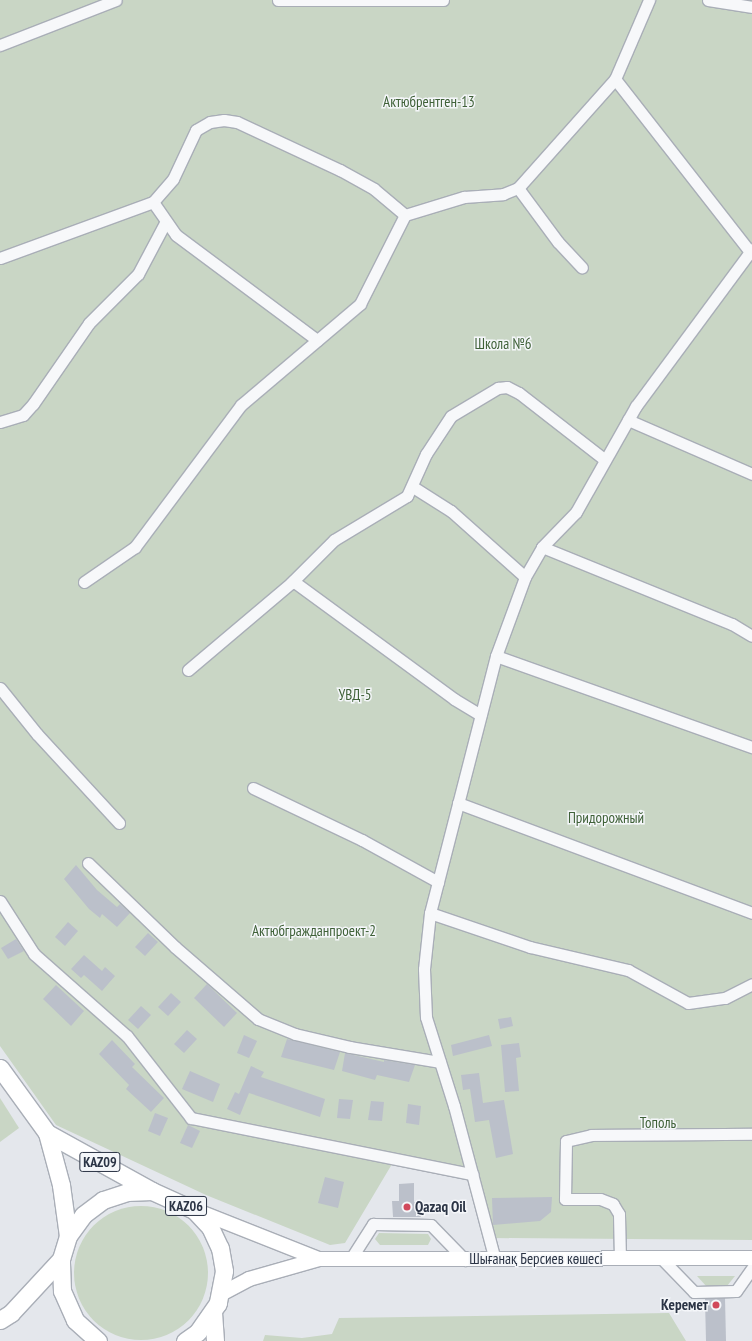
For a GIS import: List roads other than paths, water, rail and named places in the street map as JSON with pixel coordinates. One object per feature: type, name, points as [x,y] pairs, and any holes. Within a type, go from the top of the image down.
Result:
[{"type":"highway","name":"KAZ09","points":[[0,1068],[47,1133],[61,1185],[68,1236]]},
{"type":"highway","name":"KAZ09","points":[[47,1133],[152,1191]]},
{"type":"highway","name":"KАZ06","points":[[98,1341],[75,1320],[62,1291],[61,1259],[68,1236],[83,1215],[103,1200],[127,1192],[152,1191],[194,1210],[210,1227],[220,1248],[224,1271],[221,1294],[213,1312],[198,1332],[185,1341]]},
{"type":"highway","name":"KАZ06","points":[[0,1320],[16,1308],[61,1259]]},
{"type":"highway","name":"KАZ06","points":[[213,1312],[215,1341]]},
{"type":"main road","points":[[194,1210],[319,1259]]},
{"type":"main road","name":"Шығанақ Берсиев көшесі","points":[[319,1259],[495,1260],[752,1258]]},
{"type":"main road","points":[[221,1294],[249,1279],[319,1259]]},
{"type":"lane","points":[[0,44],[111,0]]},
{"type":"lane","points":[[278,0],[443,0]]},
{"type":"lane","points":[[84,582],[135,547],[241,404],[360,304],[405,216],[464,197],[503,194],[518,188],[615,79],[649,0]]},
{"type":"lane","points":[[708,0],[752,8]]},
{"type":"lane","points":[[495,1260],[472,1174],[426,1017],[424,969],[430,912],[496,656],[525,577],[542,547],[576,512],[628,420],[751,250],[615,79]]},
{"type":"lane","points":[[0,258],[153,202],[173,179],[196,130],[210,122],[224,120],[237,122],[340,170],[374,189],[405,216]]},
{"type":"lane","points":[[518,188],[558,242],[582,268]]},
{"type":"lane","points":[[153,202],[165,223],[176,235],[317,340]]},
{"type":"lane","points":[[0,422],[23,415],[33,404],[89,323],[138,274],[165,223]]},
{"type":"lane","points":[[188,670],[293,581],[334,540],[407,496],[413,487],[426,454],[451,416],[498,388],[507,387],[520,393],[605,460]]},
{"type":"lane","points":[[628,420],[752,474]]},
{"type":"lane","points":[[413,487],[451,511],[525,577]]},
{"type":"lane","points":[[542,547],[732,624],[752,636]]},
{"type":"lane","points":[[293,581],[454,699],[481,715]]},
{"type":"lane","points":[[496,656],[752,747]]},
{"type":"lane","points":[[0,688],[37,734],[118,823]]},
{"type":"lane","points":[[253,788],[362,840],[438,882]]},
{"type":"lane","points":[[458,803],[752,914]]},
{"type":"lane","points":[[88,863],[175,947],[258,1019],[295,1034],[440,1062]]},
{"type":"lane","points":[[0,901],[34,954],[126,1036],[191,1118],[472,1174]]},
{"type":"lane","points":[[430,912],[530,947],[628,970],[688,1003],[725,998],[752,984]]},
{"type":"lane","points":[[620,1259],[619,1214],[613,1204],[600,1199],[566,1199],[566,1141],[591,1135],[752,1134]]},
{"type":"lane","points":[[350,1260],[373,1224],[431,1225],[465,1260]]},
{"type":"lane","points":[[662,1259],[694,1292],[736,1291],[752,1268]]},
{"type":"place","name":"Qazaq Oil","points":[[407,1207]]},
{"type":"place","name":"Керемет","points":[[716,1305]]},
{"type":"park label","name":"Актюбрентген-13","points":[[429,102]]},
{"type":"park label","name":"Школа №6","points":[[503,344]]},
{"type":"park label","name":"УВД-5","points":[[355,695]]},
{"type":"park label","name":"Придорожный","points":[[606,818]]},
{"type":"park label","name":"Актюбгражданпроект-2","points":[[314,931]]},
{"type":"park label","name":"Тополь","points":[[658,1123]]}]
